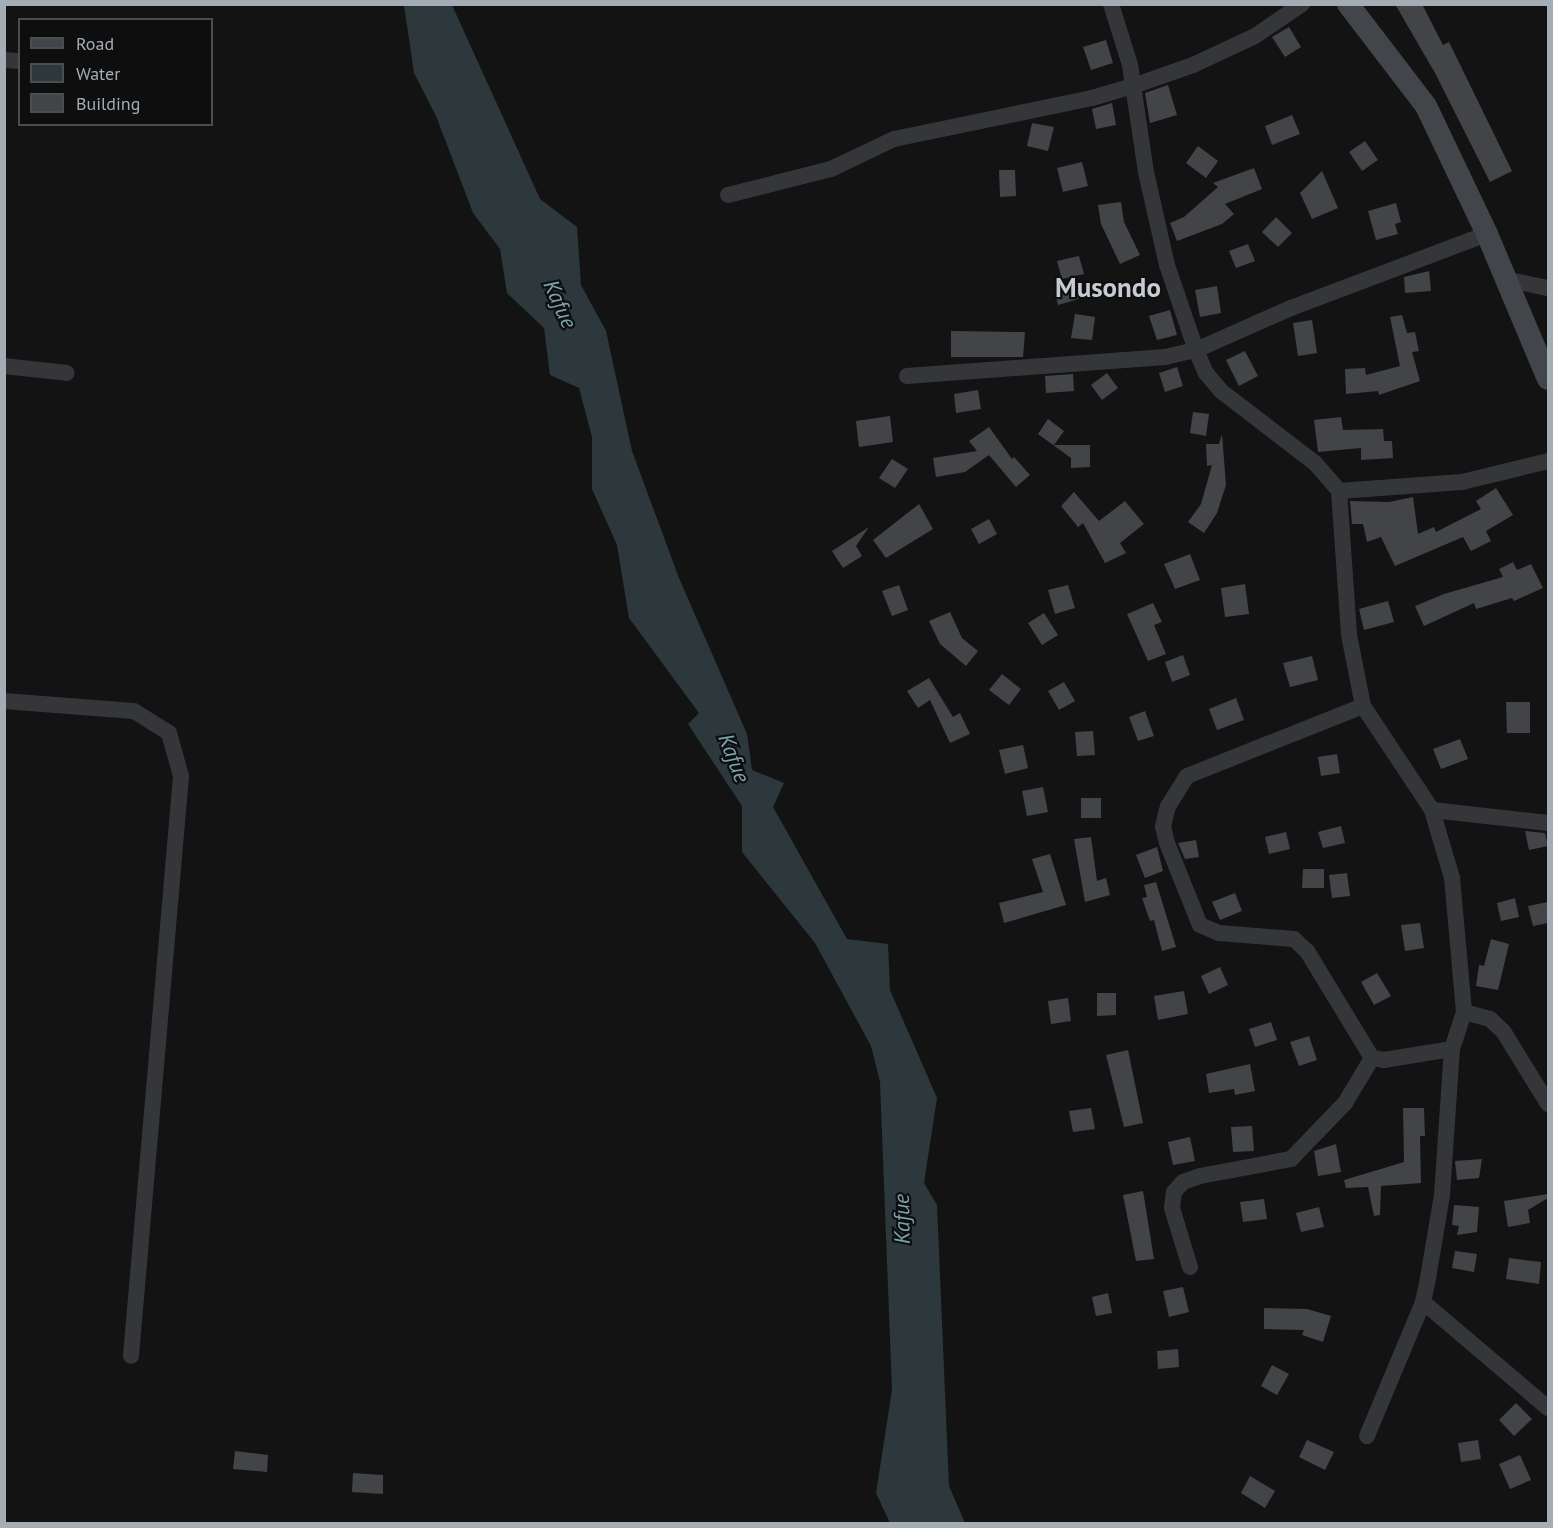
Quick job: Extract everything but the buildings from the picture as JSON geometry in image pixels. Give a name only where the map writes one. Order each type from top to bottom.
[{"type":"street","points":[[1111,4],[1133,86],[1146,172],[1167,265],[1196,350],[1206,373],[1221,391],[1315,463],[1339,491],[1349,635],[1363,706],[1432,810],[1452,878],[1464,1012],[1452,1049],[1442,1195],[1423,1302],[1367,1436]]},
{"type":"street","points":[[728,195],[831,169],[894,139],[1092,98],[1133,86],[1193,65],[1255,36],[1302,4]]},
{"type":"street","points":[[1348,4],[1426,106],[1487,234],[1548,379]]},
{"type":"street","points":[[907,376],[1165,357],[1196,350],[1291,308],[1487,234]]},
{"type":"street","points":[[1504,279],[1548,288]]},
{"type":"street","points":[[4,366],[67,373]]},
{"type":"street","points":[[1339,491],[1462,482],[1548,461]]},
{"type":"street","points":[[4,701],[134,711],[169,733],[182,776],[131,1356]]},
{"type":"street","points":[[1363,706],[1187,776],[1175,789],[1163,825],[1200,925],[1219,933],[1293,939],[1307,951],[1372,1058],[1384,1060],[1452,1049]]},
{"type":"street","points":[[1432,810],[1548,823]]},
{"type":"street","points":[[1464,1012],[1490,1019],[1503,1031],[1548,1104]]},
{"type":"street","points":[[1190,1267],[1172,1208],[1174,1192],[1183,1182],[1200,1176],[1291,1160],[1345,1102],[1372,1058]]},
{"type":"street","points":[[1423,1302],[1548,1408]]},
{"type":"water","name":"Kafue","points":[[404,5],[452,5],[540,199],[577,227],[581,285],[606,331],[632,451],[679,578],[747,734],[752,770],[784,783],[773,807],[847,939],[888,944],[890,990],[937,1098],[924,1183],[937,1205],[949,1486],[965,1523],[890,1523],[876,1493],[892,1390],[880,1082],[871,1046],[815,943],[742,852],[742,806],[688,724],[699,713],[629,618],[617,545],[592,489],[592,437],[579,388],[550,375],[544,328],[507,293],[500,249],[473,213],[436,116],[414,73]]},
{"type":"district","name":"Musondo","points":[[1108,288]]}]
